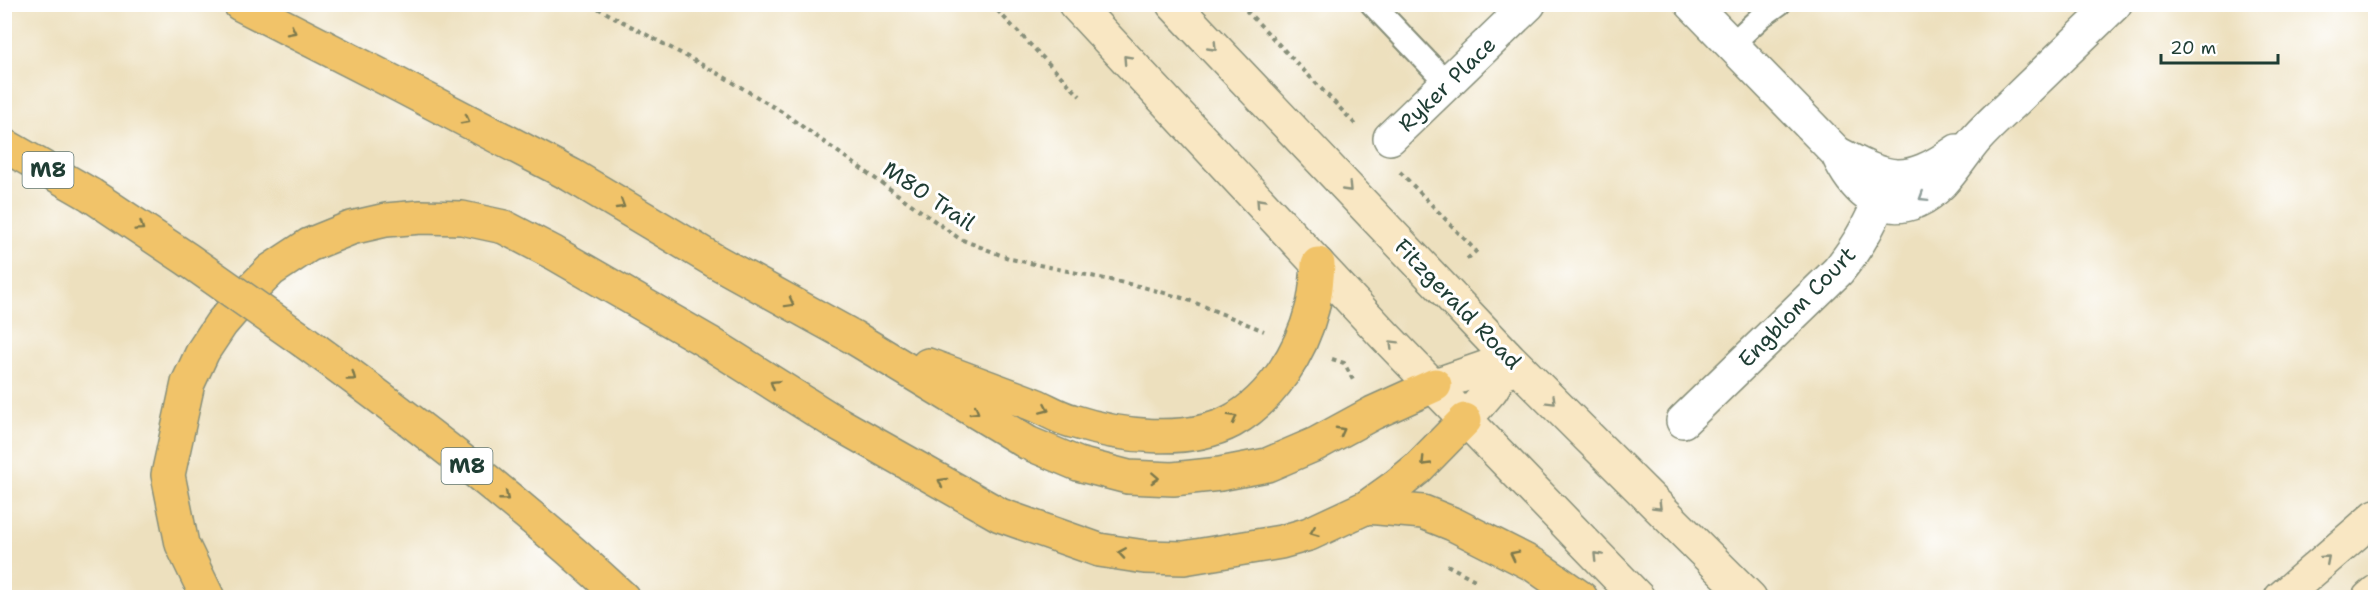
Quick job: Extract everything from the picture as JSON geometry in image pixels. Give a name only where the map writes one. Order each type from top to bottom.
[{"type":"highway","points":[[240,4],[571,176],[715,261],[853,337],[1028,444],[1078,464],[1128,477],[1173,479],[1220,474],[1267,465],[1316,444],[1373,413],[1435,385]]},
{"type":"highway","name":"M8","points":[[4,145],[91,195],[305,342],[417,424],[585,562],[623,597]]},
{"type":"highway","points":[[208,597],[182,544],[168,475],[188,383],[203,351],[221,324],[271,270],[309,245],[351,228],[386,220],[421,217],[462,218],[504,227],[554,252],[708,342],[830,419],[1000,515],[1099,550],[1145,557],[1185,558],[1225,553],[1309,534],[1367,507],[1417,470],[1465,420]]},
{"type":"highway","points":[[853,337],[1033,404],[1071,421],[1152,437],[1192,434],[1232,421],[1259,401],[1283,373],[1299,346],[1313,308],[1318,264]]},
{"type":"highway","points":[[1367,507],[1422,512],[1453,524],[1534,565],[1581,597]]},
{"type":"street","points":[[1075,4],[1318,264],[1435,385],[1465,420],[1638,597]]},
{"type":"street","name":"Fitzgerald Road","points":[[1173,4],[1510,359],[1750,597]]},
{"type":"street","name":"Ryker Place","points":[[1390,138],[1529,4]]},
{"type":"street","points":[[1692,4],[1837,153],[1867,169],[1883,190],[1926,169],[1976,138],[2115,4]]},
{"type":"street","name":"Engblom Court","points":[[1683,421],[1838,271],[1856,249],[1883,190]]},
{"type":"street","points":[[1435,385],[1510,359]]},
{"type":"street","points":[[1465,420],[1491,390],[1510,359]]},
{"type":"street","points":[[2282,597],[2376,516]]},
{"type":"street","points":[[2369,597],[2376,592]]},
{"type":"lane","points":[[1372,4],[1448,84]]},
{"type":"lane","points":[[1731,45],[1762,16],[1779,4]]},
{"type":"path","name":"M80 Trail","points":[[590,4],[719,74],[774,107],[960,239],[1011,259],[1143,287],[1186,299],[1273,334]]},
{"type":"path","points":[[991,4],[1080,96]]},
{"type":"path","points":[[1344,363],[1352,378]]}]
